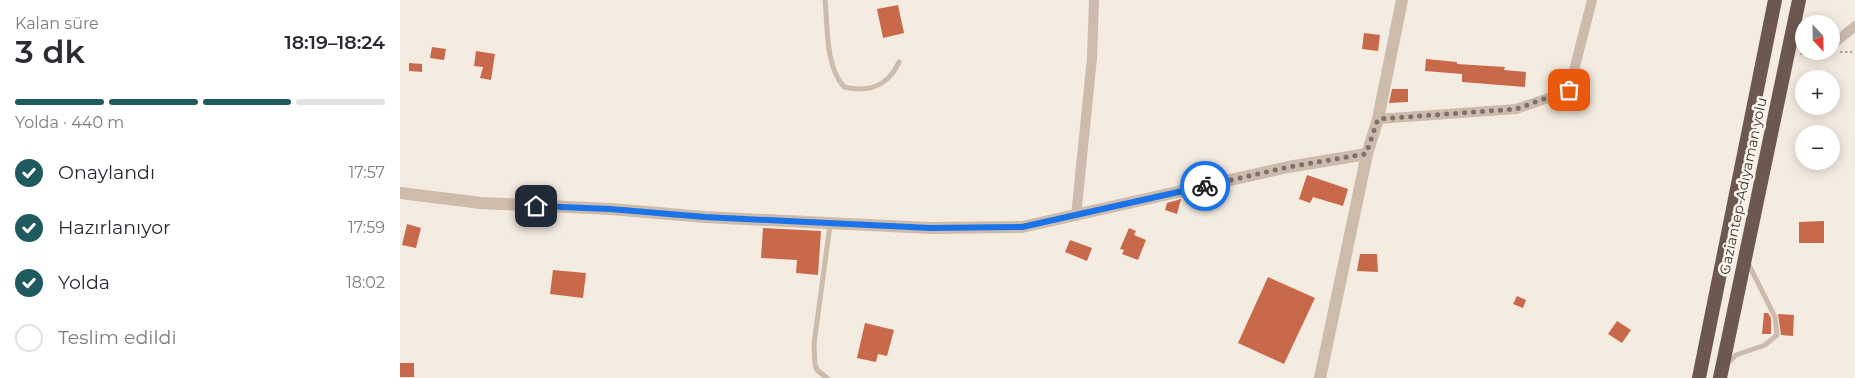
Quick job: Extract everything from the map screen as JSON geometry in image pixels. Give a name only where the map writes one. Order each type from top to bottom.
[{"type":"highway","name":"Gaziantep-Adıyaman yolu","points":[[1699,378],[1775,0]]},
{"type":"highway","name":"Gaziantep-Adıyaman yolu","points":[[1720,375],[1799,0]]},
{"type":"street","points":[[1076,216],[1092,58],[1094,0]]},
{"type":"street","points":[[1320,378],[1366,154],[1378,119],[1402,0]]},
{"type":"street","points":[[1378,119],[1516,109],[1566,92],[1569,90],[1592,0]]},
{"type":"street","points":[[1840,38],[1855,26]]},
{"type":"street","points":[[400,193],[481,203],[831,223],[930,228],[1022,227],[1288,167],[1366,154]]},
{"type":"lane","points":[[825,0],[831,61],[836,77],[844,87],[868,88],[883,84],[893,75],[899,62]]},
{"type":"lane","points":[[827,378],[815,365],[814,344],[831,223]]},
{"type":"lane","points":[[1720,375],[1736,355],[1765,346],[1777,335],[1775,317],[1745,257]]},
{"type":"building","points":[[898,5],[904,33],[883,38],[877,9]]},
{"type":"building","points":[[1364,33],[1380,35],[1378,51],[1362,49]]},
{"type":"building","points":[[432,47],[446,49],[444,60],[430,58]]},
{"type":"building","points":[[476,51],[495,54],[491,80],[480,78],[483,67],[474,66]]},
{"type":"building","points":[[1426,59],[1457,62],[1457,64],[1505,67],[1504,70],[1526,72],[1525,87],[1462,82],[1462,74],[1425,71]]},
{"type":"building","points":[[409,63],[422,64],[422,72],[409,71]]},
{"type":"building","points":[[1392,89],[1408,89],[1408,102],[1389,103]]},
{"type":"building","points":[[1307,175],[1348,189],[1343,206],[1313,197],[1310,203],[1299,199]]},
{"type":"building","points":[[1181,199],[1177,214],[1165,210],[1167,203]]},
{"type":"building","points":[[1824,221],[1824,243],[1799,243],[1799,222]]},
{"type":"building","points":[[407,224],[421,228],[416,248],[402,245]]},
{"type":"building","points":[[763,228],[821,231],[818,275],[796,273],[797,260],[761,258]]},
{"type":"building","points":[[1129,228],[1136,231],[1134,235],[1146,240],[1138,260],[1122,254],[1124,250],[1120,249]]},
{"type":"building","points":[[1070,240],[1092,248],[1087,261],[1065,252]]},
{"type":"building","points":[[1360,254],[1377,254],[1378,272],[1357,271]]},
{"type":"building","points":[[553,270],[586,273],[583,298],[550,294]]},
{"type":"building","points":[[1268,277],[1315,298],[1284,364],[1238,343]]},
{"type":"building","points":[[1517,296],[1526,300],[1523,308],[1513,304]]},
{"type":"building","points":[[1764,313],[1768,313],[1771,318],[1771,334],[1762,334]]},
{"type":"building","points":[[1778,314],[1794,315],[1793,336],[1781,335]]},
{"type":"building","points":[[1617,321],[1631,330],[1622,343],[1608,334]]},
{"type":"building","points":[[865,323],[894,330],[887,356],[878,354],[876,362],[857,358]]},
{"type":"building","points":[[400,363],[414,363],[414,377],[400,377]]},
{"type":"way so far","points":[[1205,186],[1288,167],[1366,154],[1378,119],[1516,109],[1569,90]]},
{"type":"route","points":[[536,206],[610,209],[705,217],[930,228],[1022,227],[1205,186]]}]
